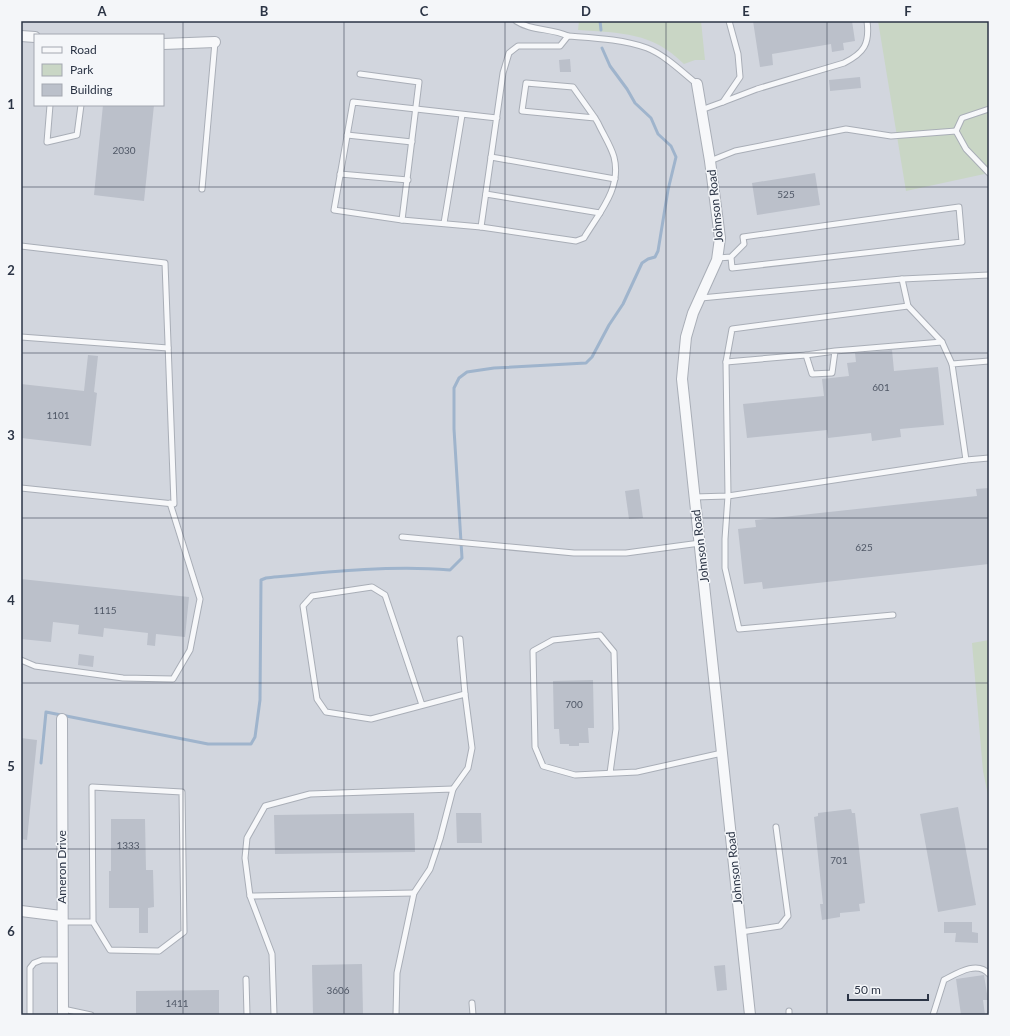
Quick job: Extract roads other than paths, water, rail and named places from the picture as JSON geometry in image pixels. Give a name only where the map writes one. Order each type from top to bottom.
[{"type":"street","points":[[21,36],[34,37]]},
{"type":"street","points":[[164,44],[215,42]]},
{"type":"street","name":"Johnson Road","points":[[697,84],[720,231],[718,258],[693,313],[686,337],[682,379],[750,1015]]},
{"type":"street","name":"Ameron Drive","points":[[62,719],[61,919],[63,1012]]},
{"type":"street","points":[[21,911],[61,919]]},
{"type":"lane","points":[[516,21],[523,26],[559,32],[568,36],[609,40],[647,48],[675,66],[697,84]]},
{"type":"lane","points":[[723,102],[740,77],[738,54],[729,21]]},
{"type":"lane","points":[[701,110],[757,89],[844,63],[857,57],[865,47],[869,33],[867,21]]},
{"type":"lane","points":[[481,227],[503,73],[509,53],[518,46],[560,46],[568,36]]},
{"type":"lane","points":[[202,189],[215,42]]},
{"type":"lane","points":[[360,74],[419,82],[402,220]]},
{"type":"lane","points":[[497,118],[353,102],[334,210],[402,220],[481,227],[576,241],[584,238],[614,190],[614,156],[595,118],[573,87],[526,83],[522,112],[595,118]]},
{"type":"lane","points":[[50,106],[47,142],[77,135],[81,106]]},
{"type":"lane","points":[[956,131],[962,118],[989,109]]},
{"type":"lane","points":[[444,223],[462,114]]},
{"type":"lane","points":[[710,161],[735,151],[846,129],[892,136],[956,131]]},
{"type":"lane","points":[[956,131],[966,149],[989,173]]},
{"type":"lane","points":[[347,135],[412,142]]},
{"type":"lane","points":[[491,157],[615,179]]},
{"type":"lane","points":[[340,174],[408,180]]},
{"type":"lane","points":[[486,194],[600,213]]},
{"type":"lane","points":[[718,258],[731,257],[744,244],[743,237],[959,207],[962,242],[732,268],[731,257]]},
{"type":"lane","points":[[21,246],[164,263],[174,504],[21,488]]},
{"type":"lane","points":[[701,298],[902,279],[989,275]]},
{"type":"lane","points":[[902,279],[908,306],[942,342],[952,364],[966,460]]},
{"type":"lane","points":[[893,615],[739,628],[725,568],[725,539],[728,496],[726,362],[732,329],[908,306]]},
{"type":"lane","points":[[21,337],[168,348]]},
{"type":"lane","points":[[726,362],[942,342]]},
{"type":"lane","points":[[806,355],[812,374],[832,373],[835,351]]},
{"type":"lane","points":[[952,364],[989,361]]},
{"type":"lane","points":[[694,497],[708,498],[728,496],[966,460],[989,458]]},
{"type":"lane","points":[[21,660],[35,666],[123,678],[173,679],[190,650],[200,599],[170,504]]},
{"type":"lane","points":[[402,537],[574,553],[626,552],[700,544]]},
{"type":"lane","points":[[422,705],[385,595],[372,587],[312,596],[303,606],[317,699],[326,712],[370,719],[465,694]]},
{"type":"lane","points":[[610,773],[616,729],[614,652],[600,635],[553,640],[533,651],[536,747],[543,766],[575,775],[637,772],[722,753]]},
{"type":"lane","points":[[396,1015],[397,973],[414,893],[430,869],[440,839],[453,789],[468,768],[472,748],[460,639]]},
{"type":"lane","points":[[92,787],[182,792],[184,932],[159,951],[110,950],[93,922],[92,787]]},
{"type":"lane","points":[[274,1015],[272,954],[250,896],[245,858],[247,838],[265,806],[310,794],[453,789]]},
{"type":"lane","points":[[741,932],[780,926],[788,916],[776,827]]},
{"type":"lane","points":[[250,896],[414,893]]},
{"type":"lane","points":[[61,919],[93,922]]},
{"type":"lane","points":[[30,1015],[30,968],[34,963],[42,960],[62,960]]},
{"type":"lane","points":[[933,1015],[944,980],[963,970],[977,968],[989,974]]},
{"type":"lane","points":[[246,979],[247,1015]]},
{"type":"lane","points":[[472,1003],[473,1015]]},
{"type":"lane","points":[[63,1012],[91,1015]]},
{"type":"waterway","points":[[600,21],[601,30]]},
{"type":"waterway","points":[[41,763],[46,712],[208,744],[251,744],[255,737],[260,700],[261,580],[266,578],[358,570],[405,568],[450,570],[462,558],[454,429],[454,388],[459,378],[467,372],[494,368],[586,363],[592,357],[609,325],[623,304],[642,263],[655,257],[658,251],[668,190],[676,157],[671,146],[658,134],[651,118],[635,103],[627,89],[610,66],[602,48]]}]
